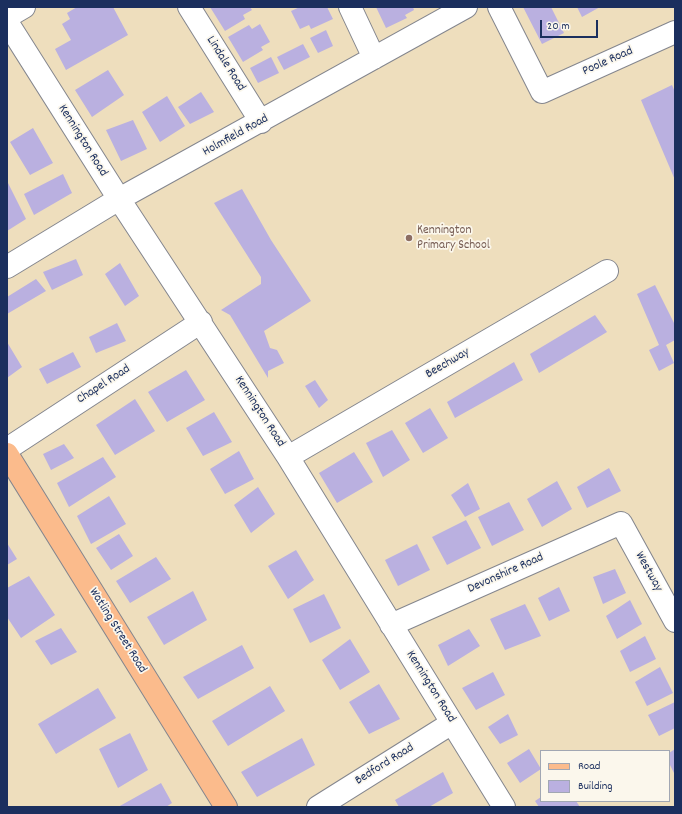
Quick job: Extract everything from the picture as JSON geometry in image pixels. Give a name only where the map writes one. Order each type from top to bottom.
[{"type":"main road","name":"Watling Street Road","points":[[7,454],[226,807]]},
{"type":"street","points":[[7,17],[24,7]]},
{"type":"street","name":"Lindale Road","points":[[189,7],[261,122]]},
{"type":"street","points":[[350,7],[374,58]]},
{"type":"street","name":"Holmfield Road","points":[[7,267],[119,199],[261,122],[466,7]]},
{"type":"street","name":"Poole Road","points":[[499,7],[542,92],[675,32]]},
{"type":"street","name":"Kennington Road","points":[[7,22],[119,199],[288,457],[504,807]]},
{"type":"street","name":"Beechway","points":[[288,457],[607,271]]},
{"type":"street","name":"Chapel Road","points":[[7,449],[201,322]]},
{"type":"street","name":"Devonshire Road","points":[[391,625],[621,523]]},
{"type":"street","name":"Westway","points":[[621,523],[675,621]]},
{"type":"street","name":"Bedford Road","points":[[318,807],[452,723]]},
{"type":"building","points":[[77,7],[113,7],[128,35],[66,70],[55,49],[71,40],[62,24],[70,19],[67,13]]},
{"type":"building","points":[[210,7],[250,7],[252,10],[243,15],[245,19],[225,31]]},
{"type":"building","points":[[300,7],[327,7],[333,19],[311,29],[309,25],[300,29],[291,11]]},
{"type":"building","points":[[376,7],[413,7],[414,10],[405,15],[407,18],[386,28]]},
{"type":"building","points":[[523,7],[551,7],[564,33],[542,44]]},
{"type":"building","points":[[577,7],[600,7],[582,17]]},
{"type":"building","points":[[260,24],[270,42],[261,47],[263,50],[243,62],[228,37],[249,25],[252,29]]},
{"type":"building","points":[[326,30],[333,46],[318,53],[310,38]]},
{"type":"building","points":[[303,44],[310,57],[284,70],[277,57]]},
{"type":"building","points":[[271,57],[279,73],[258,83],[250,68]]},
{"type":"building","points":[[108,70],[124,95],[92,117],[75,90]]},
{"type":"building","points":[[672,85],[675,92],[675,180],[641,100]]},
{"type":"building","points":[[201,92],[214,112],[190,124],[178,107]]},
{"type":"building","points":[[167,96],[185,126],[160,142],[142,112]]},
{"type":"building","points":[[133,120],[147,149],[121,161],[106,130]]},
{"type":"building","points":[[33,128],[53,163],[30,175],[10,142]]},
{"type":"building","points":[[63,174],[72,193],[34,215],[24,194]]},
{"type":"building","points":[[7,181],[26,219],[7,231]]},
{"type":"building","points":[[242,189],[271,240],[311,301],[264,331],[270,348],[277,350],[284,363],[268,371],[268,378],[230,315],[221,310],[261,284],[261,277],[214,203]]},
{"type":"building","points":[[76,259],[83,275],[52,290],[43,272]]},
{"type":"building","points":[[120,263],[139,296],[125,306],[105,274]]},
{"type":"building","points":[[36,279],[46,291],[7,314],[7,297]]},
{"type":"building","points":[[655,285],[675,325],[675,340],[666,345],[674,363],[659,371],[649,350],[659,345],[637,294]]},
{"type":"building","points":[[595,315],[607,332],[539,373],[530,354]]},
{"type":"building","points":[[117,323],[126,341],[96,353],[89,337]]},
{"type":"building","points":[[7,342],[22,367],[7,378]]},
{"type":"building","points":[[73,352],[81,367],[47,384],[39,369]]},
{"type":"building","points":[[514,362],[523,380],[455,418],[447,402]]},
{"type":"building","points":[[186,370],[205,400],[167,422],[148,392]]},
{"type":"building","points":[[315,380],[328,400],[319,408],[305,386]]},
{"type":"building","points":[[135,399],[155,431],[115,455],[96,425]]},
{"type":"building","points":[[430,408],[448,438],[423,453],[405,423]]},
{"type":"building","points":[[214,412],[232,442],[203,456],[186,428]]},
{"type":"building","points":[[392,430],[410,460],[383,477],[366,443]]},
{"type":"building","points":[[64,444],[74,458],[51,470],[43,454]]},
{"type":"building","points":[[239,451],[254,479],[225,494],[210,469]]},
{"type":"building","points":[[354,452],[373,482],[337,503],[319,473]]},
{"type":"building","points":[[103,457],[116,477],[69,507],[57,483]]},
{"type":"building","points":[[609,468],[621,491],[587,508],[577,487]]},
{"type":"building","points":[[557,481],[572,509],[542,527],[527,499]]},
{"type":"building","points":[[468,483],[480,509],[465,517],[451,495]]},
{"type":"building","points":[[258,487],[275,514],[251,533],[234,505]]},
{"type":"building","points":[[109,496],[126,524],[91,544],[77,516]]},
{"type":"building","points":[[509,502],[524,530],[492,546],[478,517]]},
{"type":"building","points":[[466,520],[481,548],[447,565],[432,537]]},
{"type":"building","points":[[119,534],[133,556],[111,570],[96,548]]},
{"type":"building","points":[[7,543],[17,559],[7,565]]},
{"type":"building","points":[[417,544],[430,570],[398,586],[385,560]]},
{"type":"building","points":[[296,550],[314,580],[288,599],[268,566]]},
{"type":"building","points":[[156,557],[171,579],[130,603],[116,581]]},
{"type":"building","points":[[615,569],[626,593],[603,604],[593,577]]},
{"type":"building","points":[[29,576],[55,615],[21,638],[7,617],[7,588]]},
{"type":"building","points":[[559,587],[570,611],[549,621],[538,598]]},
{"type":"building","points":[[193,591],[207,620],[164,645],[147,617]]},
{"type":"building","points":[[324,594],[341,628],[310,643],[293,609]]},
{"type":"building","points":[[630,600],[642,624],[617,639],[606,616]]},
{"type":"building","points":[[525,604],[541,636],[505,650],[490,619]]},
{"type":"building","points":[[61,628],[77,652],[51,665],[35,641]]},
{"type":"building","points":[[469,629],[480,646],[448,666],[438,645]]},
{"type":"building","points":[[645,636],[656,659],[630,672],[620,651]]},
{"type":"building","points":[[350,639],[370,672],[340,690],[322,660]]},
{"type":"building","points":[[242,645],[254,668],[198,699],[183,677]]},
{"type":"building","points":[[660,667],[673,693],[647,706],[635,682]]},
{"type":"building","points":[[493,672],[505,695],[476,710],[462,688]]},
{"type":"building","points":[[379,684],[400,719],[369,734],[349,702]]},
{"type":"building","points":[[270,686],[285,711],[228,746],[212,721]]},
{"type":"building","points":[[98,688],[116,718],[56,754],[38,724]]},
{"type":"building","points":[[675,702],[675,728],[659,736],[648,715]]},
{"type":"building","points":[[508,714],[518,735],[500,744],[488,727]]},
{"type":"building","points":[[130,733],[148,770],[118,788],[99,749]]},
{"type":"building","points":[[302,738],[315,765],[257,797],[241,772]]},
{"type":"building","points":[[529,749],[540,770],[520,783],[507,763]]},
{"type":"building","points":[[675,749],[675,775],[670,765],[670,752]]},
{"type":"building","points":[[443,772],[453,793],[429,807],[399,807],[395,800]]},
{"type":"building","points":[[161,783],[172,803],[166,807],[118,807]]},
{"type":"building","points":[[540,798],[540,802],[577,802],[580,807],[539,807],[535,801]]},
{"type":"place","name":"Kennington Primary School","points":[[409,238]]}]
